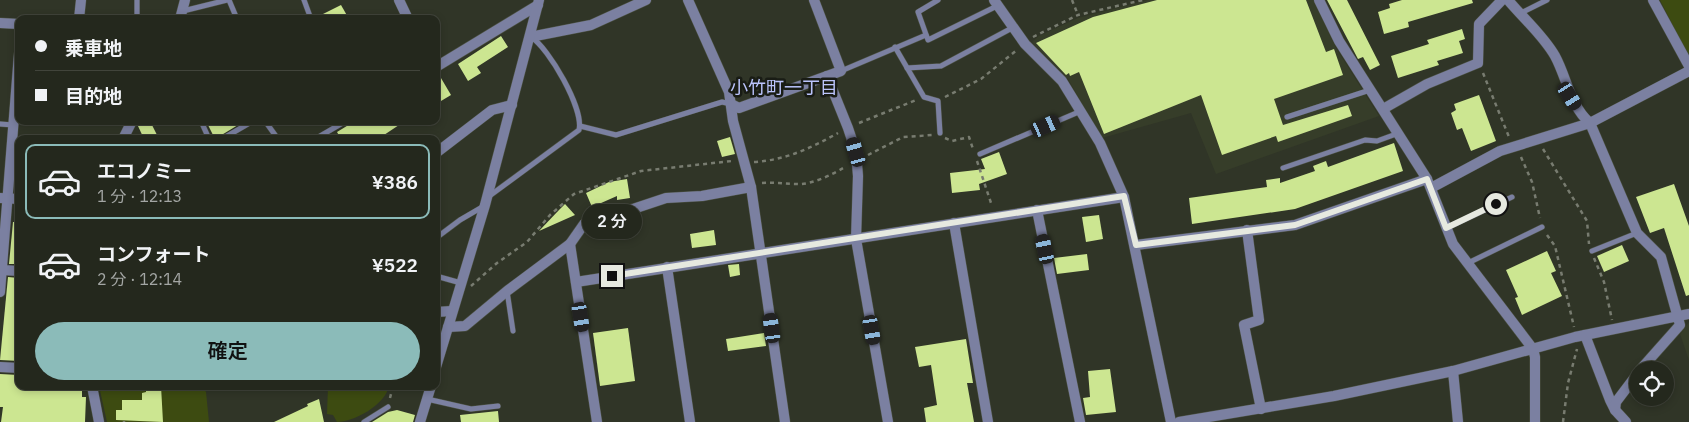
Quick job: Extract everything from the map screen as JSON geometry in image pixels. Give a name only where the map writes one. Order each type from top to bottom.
[{"type":"street","points":[[79,15],[81,0]]},
{"type":"street","points":[[181,15],[185,0]]},
{"type":"street","points":[[399,0],[406,15]]},
{"type":"street","points":[[530,37],[591,25],[646,0]]},
{"type":"street","points":[[688,0],[729,92],[746,162],[751,185],[785,422]]},
{"type":"street","points":[[731,104],[739,108],[841,71],[814,0]]},
{"type":"street","points":[[1320,0],[1340,41],[1429,183],[1452,244],[1533,349],[1536,357],[1535,422]]},
{"type":"street","points":[[1384,109],[1427,84],[1478,63],[1479,24],[1502,0]]},
{"type":"street","points":[[1508,0],[1521,13],[1553,54],[1564,75],[1570,96],[1583,117],[1590,123],[1637,233],[1661,257],[1684,315],[1680,325],[1648,361]]},
{"type":"street","points":[[1653,0],[1689,66]]},
{"type":"street","points":[[440,354],[486,201],[538,2]]},
{"type":"street","points":[[440,64],[538,2]]},
{"type":"street","points":[[996,3],[1024,44],[1062,80],[1100,143],[1124,196],[1136,245],[1171,422]]},
{"type":"street","points":[[0,23],[15,24]]},
{"type":"street","points":[[1136,245],[1295,225],[1429,183],[1500,151],[1590,123],[1689,71]]},
{"type":"street","points":[[827,76],[848,128],[857,161],[856,239],[888,422]]},
{"type":"street","points":[[0,292],[4,198],[15,101]]},
{"type":"street","points":[[440,150],[492,110],[512,105]]},
{"type":"street","points":[[448,327],[465,326],[507,290],[547,263],[570,244],[584,224],[596,216],[633,209],[666,198],[702,196],[751,185]]},
{"type":"street","points":[[576,282],[1124,196]]},
{"type":"street","points":[[1037,210],[1080,422]]},
{"type":"street","points":[[954,223],[988,422]]},
{"type":"street","points":[[1247,230],[1259,320],[1244,325],[1261,409]]},
{"type":"street","points":[[570,244],[597,422]]},
{"type":"street","points":[[667,267],[690,422]]},
{"type":"street","points":[[2,270],[15,271]]},
{"type":"street","points":[[440,312],[452,311]]},
{"type":"street","points":[[1179,422],[1228,418],[1261,409],[1452,371],[1580,336],[1684,315]]},
{"type":"street","points":[[1580,336],[1615,410],[1626,422]]},
{"type":"street","points":[[0,367],[15,368]]},
{"type":"street","points":[[1452,371],[1458,422]]},
{"type":"street","points":[[1615,410],[1616,402],[1629,385]]},
{"type":"street","points":[[93,390],[99,422]]},
{"type":"street","points":[[420,422],[429,390]]},
{"type":"lane","points":[[137,0],[137,15]]},
{"type":"lane","points":[[181,15],[228,0],[235,15]]},
{"type":"lane","points":[[304,0],[310,15]]},
{"type":"lane","points":[[938,0],[918,12],[928,40],[996,3]]},
{"type":"lane","points":[[1521,13],[1547,0]]},
{"type":"lane","points":[[907,68],[941,66],[1012,28]]},
{"type":"lane","points":[[841,71],[926,35]]},
{"type":"lane","points":[[440,235],[580,130],[581,121],[565,83],[540,43],[530,37]]},
{"type":"lane","points":[[895,47],[924,97],[938,101],[939,134]]},
{"type":"lane","points":[[1287,117],[1371,89]]},
{"type":"lane","points":[[580,126],[616,135],[722,102],[731,104]]},
{"type":"lane","points":[[980,154],[1081,110]]},
{"type":"lane","points":[[0,124],[13,125]]},
{"type":"lane","points":[[229,135],[246,125]]},
{"type":"lane","points":[[322,135],[339,125]]},
{"type":"lane","points":[[1283,168],[1365,140],[1377,141],[1399,133]]},
{"type":"lane","points":[[1446,228],[1512,197]]},
{"type":"lane","points":[[1468,264],[1542,227]]},
{"type":"lane","points":[[1592,251],[1637,233]]},
{"type":"lane","points":[[440,277],[461,283]]},
{"type":"lane","points":[[507,290],[513,332]]},
{"type":"lane","points":[[427,399],[471,409],[498,406]]},
{"type":"lane","points":[[364,422],[388,407]]},
{"type":"path","points":[[1072,0],[1078,15]]},
{"type":"path","points":[[938,101],[981,78],[1036,35],[1078,15],[1142,0]]},
{"type":"path","points":[[1478,63],[1509,138],[1515,146],[1532,182],[1542,227],[1555,246],[1580,336],[1568,383],[1563,422]]},
{"type":"path","points":[[746,162],[775,161],[808,149],[848,128],[924,97]]},
{"type":"path","points":[[751,185],[785,182],[799,184],[834,173],[903,137],[939,134],[952,141],[969,137],[996,217]]},
{"type":"path","points":[[1537,139],[1587,221],[1590,249],[1604,282],[1614,329]]},
{"type":"path","points":[[388,407],[392,390]]},
{"type":"shaded area","points":[[1148,0],[1313,0],[1336,48],[1379,116],[1216,174],[1191,113],[1102,138],[1068,79],[1032,42],[1039,36],[1078,18]]},
{"type":"shaded area","points":[[1689,322],[1689,360],[1680,334]]},
{"type":"green space","points":[[1660,0],[1689,0],[1689,57]]},
{"type":"green space","points":[[100,390],[204,390],[206,392],[209,422],[107,422]]},
{"type":"green space","points":[[328,390],[387,390],[382,400],[360,416],[337,422],[333,415],[327,414]]},
{"type":"building","points":[[1157,0],[1306,0],[1326,52],[1334,49],[1343,75],[1274,99],[1283,125],[1348,105],[1352,116],[1278,142],[1276,136],[1222,155],[1201,95],[1104,134],[1079,72],[1070,76],[1069,73],[1066,75],[1036,43],[1093,17]]},
{"type":"building","points":[[1327,0],[1347,0],[1380,65],[1370,70],[1363,57],[1358,59]]},
{"type":"building","points":[[1402,0],[1472,0],[1473,3],[1408,22],[1409,27],[1384,34],[1378,12],[1390,8],[1389,4]]},
{"type":"building","points":[[341,5],[347,15],[321,15]]},
{"type":"building","points":[[1462,29],[1465,39],[1459,41],[1463,53],[1437,61],[1439,65],[1398,78],[1391,56],[1429,44],[1427,40]]},
{"type":"building","points":[[501,36],[508,47],[477,67],[481,73],[468,81],[458,64]]},
{"type":"building","points":[[440,76],[451,95],[440,102]]},
{"type":"building","points":[[1479,95],[1496,141],[1471,151],[1462,128],[1457,130],[1451,113],[1456,110],[1454,104]]},
{"type":"building","points":[[152,125],[157,135],[142,135],[138,126]]},
{"type":"building","points":[[208,125],[238,125],[222,135],[213,135]]},
{"type":"building","points":[[348,125],[399,125],[384,135],[339,135],[337,132]]},
{"type":"building","points":[[730,137],[735,154],[722,157],[717,141]]},
{"type":"building","points":[[1394,143],[1403,171],[1295,209],[1192,224],[1189,198],[1267,187],[1266,180],[1280,178],[1280,183],[1315,171],[1313,166],[1326,161],[1328,167]]},
{"type":"building","points":[[999,152],[1007,174],[979,184],[980,190],[952,193],[950,173],[985,169],[981,159]]},
{"type":"building","points":[[627,179],[630,198],[617,200],[617,196],[592,207],[586,193],[609,182]]},
{"type":"building","points":[[1674,184],[1689,226],[1689,295],[1686,296],[1664,228],[1650,233],[1636,197]]},
{"type":"building","points":[[565,204],[575,215],[539,231],[559,210]]},
{"type":"building","points":[[1099,215],[1103,239],[1086,242],[1082,217]]},
{"type":"building","points":[[13,222],[15,222],[15,264],[9,264]]},
{"type":"building","points":[[714,230],[716,245],[692,248],[690,234]]},
{"type":"building","points":[[1622,245],[1629,261],[1604,272],[1597,256]]},
{"type":"building","points":[[1547,251],[1556,271],[1551,273],[1562,296],[1522,315],[1515,298],[1518,297],[1506,270]]},
{"type":"building","points":[[1087,254],[1089,270],[1057,274],[1054,258]]},
{"type":"building","points":[[739,264],[740,275],[730,277],[728,265]]},
{"type":"building","points":[[8,277],[15,278],[15,361],[0,360]]},
{"type":"building","points":[[628,328],[635,381],[600,386],[593,333]]},
{"type":"building","points":[[764,333],[766,346],[728,351],[726,339]]},
{"type":"building","points":[[966,339],[973,383],[967,383],[974,422],[926,422],[924,408],[937,405],[931,365],[919,367],[915,347]]},
{"type":"building","points":[[1110,369],[1116,412],[1086,415],[1083,398],[1090,397],[1088,371]]},
{"type":"building","points":[[0,374],[15,375],[15,390],[82,390],[82,397],[86,397],[85,422],[1,422],[3,407],[0,407]]},
{"type":"building","points":[[146,390],[161,390],[163,422],[116,420],[116,410],[122,410],[122,400],[142,400],[142,393],[146,392]]},
{"type":"building","points":[[319,399],[324,422],[274,422],[308,406],[307,404]]},
{"type":"building","points":[[397,410],[415,415],[413,422],[372,422],[388,412]]},
{"type":"building","points":[[498,411],[499,422],[461,422],[460,415]]},
{"type":"district","name":"小竹町一丁目","points":[[784,88]]},
{"type":"route","points":[[612,276],[1124,196],[1136,245],[1295,225],[1427,179],[1446,228],[1496,204]]}]
